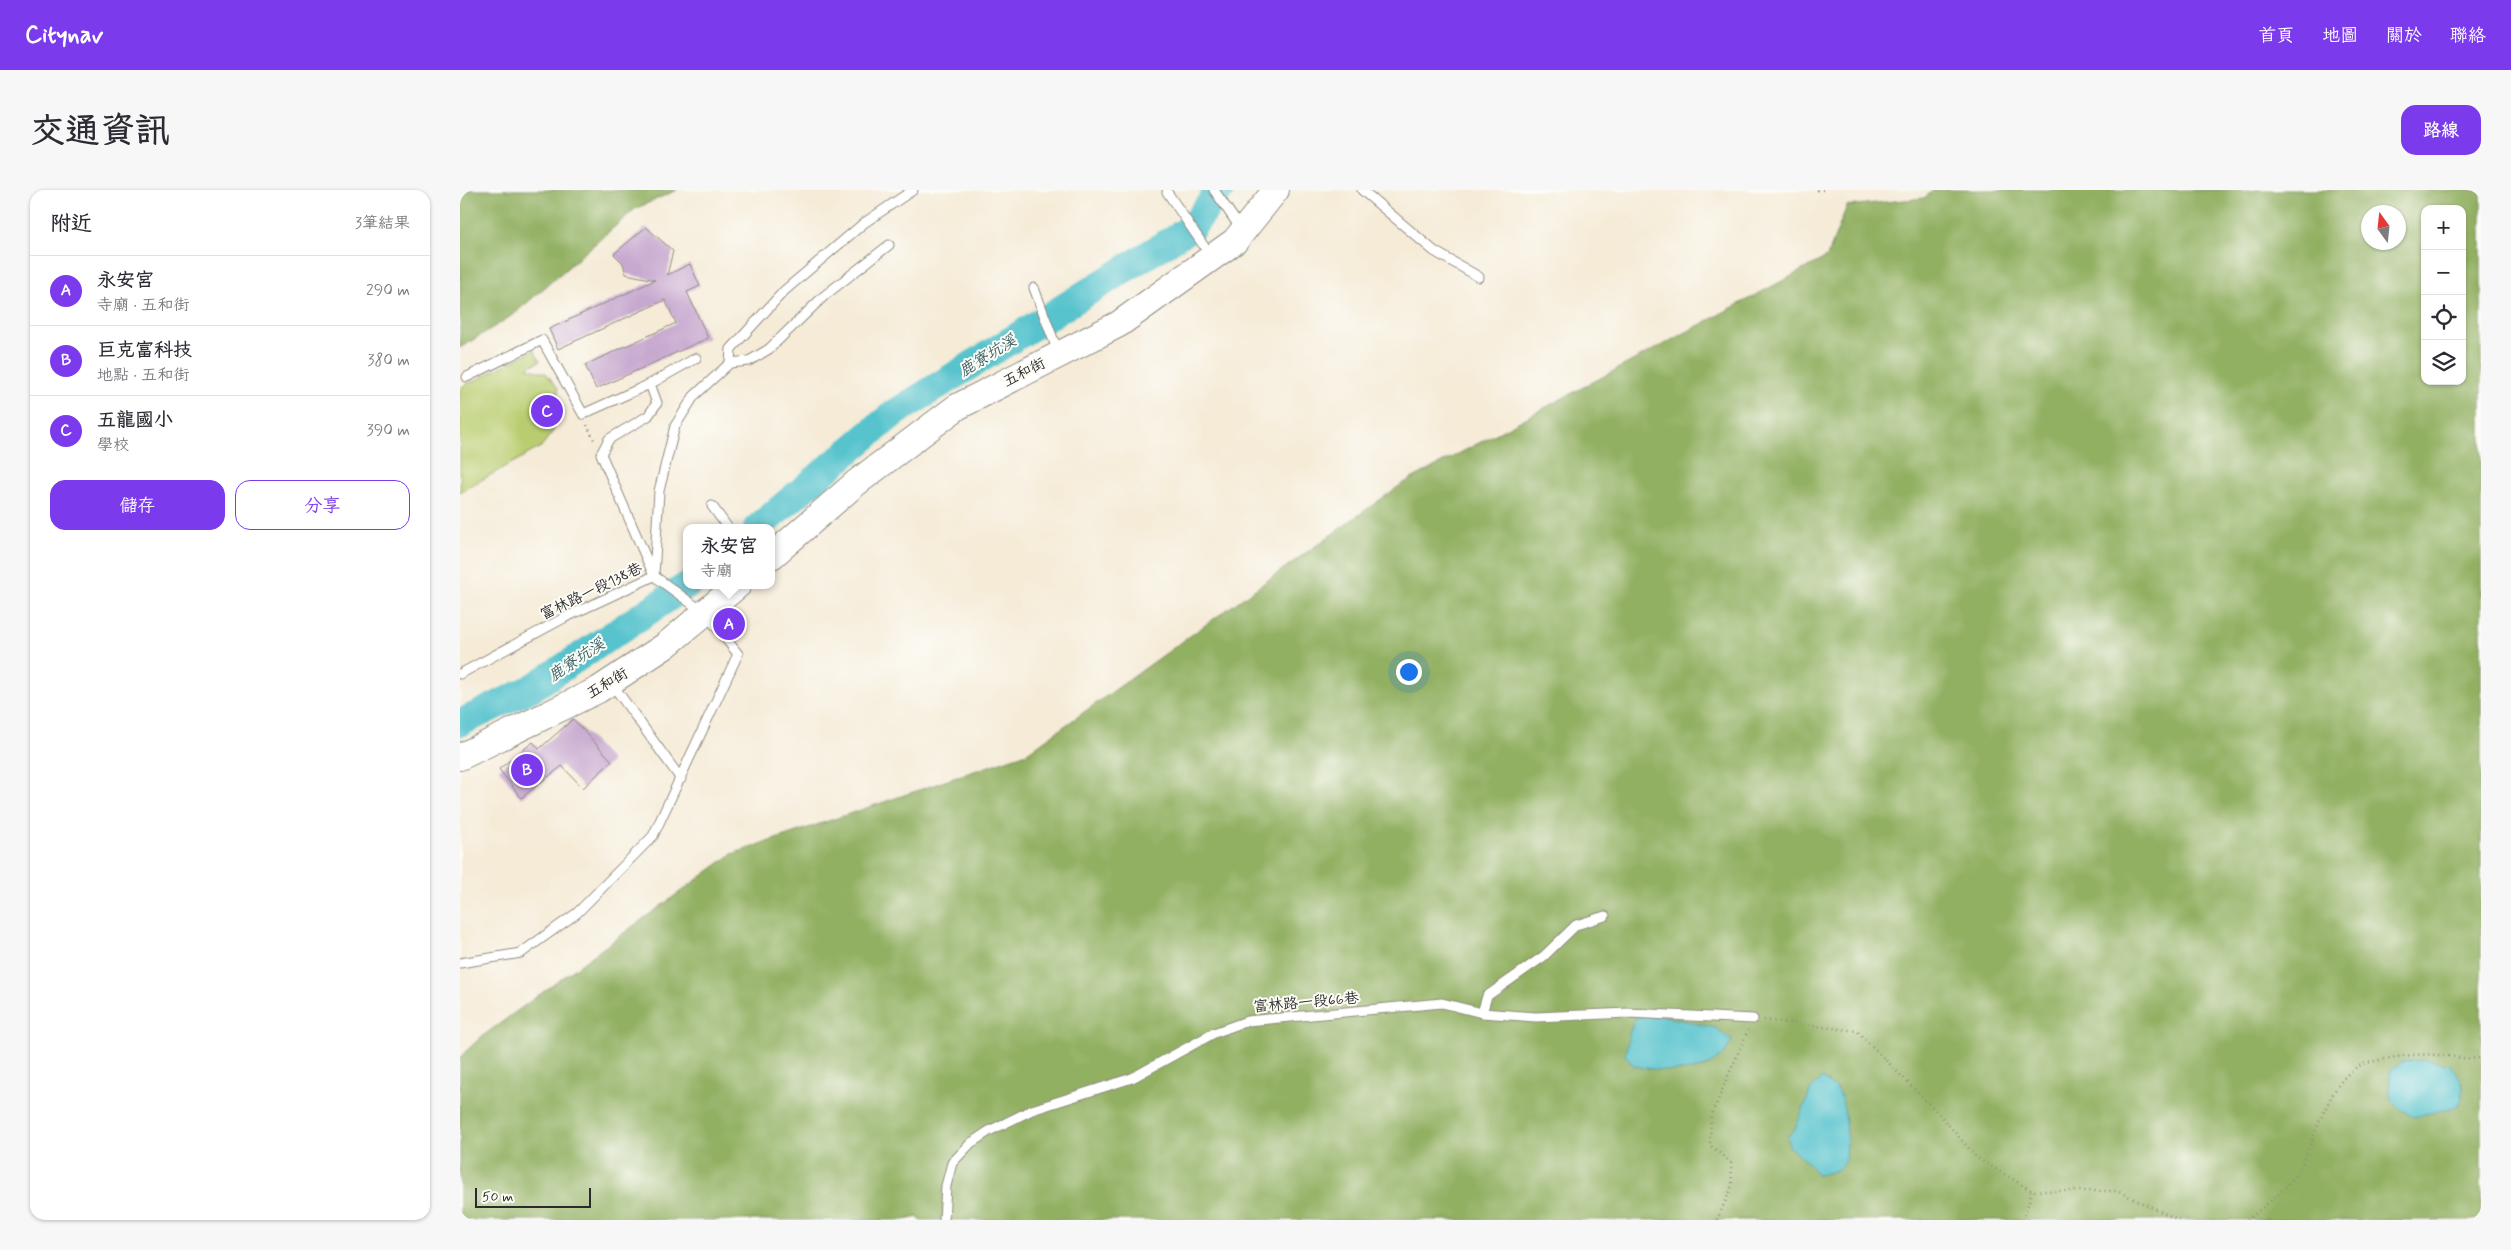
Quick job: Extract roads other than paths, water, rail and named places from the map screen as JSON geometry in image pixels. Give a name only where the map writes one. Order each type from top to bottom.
[{"type":"street","name":"五和街","points":[[775,553],[856,483],[957,407],[1119,324],[1212,257],[1234,241],[1276,190]]},
{"type":"street","name":"五和街","points":[[460,757],[611,681],[666,646],[734,589]]},
{"type":"lane","points":[[889,244],[824,296],[769,349],[749,361],[730,363],[731,349],[784,291],[864,223],[914,190]]},
{"type":"lane","points":[[1214,190],[1242,230]]},
{"type":"lane","points":[[1362,190],[1434,251],[1479,276]]},
{"type":"lane","points":[[1167,192],[1212,257]]},
{"type":"lane","points":[[1034,288],[1059,354]]},
{"type":"lane","points":[[467,377],[542,340],[583,414],[650,384],[696,358]]},
{"type":"lane","name":"富林路一段138巷","points":[[460,674],[564,618],[654,576],[659,491],[675,426],[694,396],[730,363]]},
{"type":"lane","points":[[460,963],[521,953],[576,913],[653,836],[738,654],[706,614],[654,576],[601,454],[609,439],[648,416],[657,403],[650,384]]},
{"type":"lane","points":[[712,506],[725,524]]},
{"type":"lane","points":[[611,681],[681,779]]},
{"type":"lane","points":[[1482,1013],[1487,996],[1544,956],[1576,925],[1605,916]]},
{"type":"lane","name":"富林路一段66巷","points":[[944,1220],[946,1186],[952,1163],[971,1143],[989,1131],[1032,1110],[1132,1078],[1214,1033],[1247,1021],[1442,1003],[1482,1013],[1536,1017],[1630,1013],[1753,1020]]},
{"type":"water","points":[[1651,1013],[1716,1028],[1732,1041],[1724,1053],[1714,1062],[1702,1067],[1675,1071],[1634,1066],[1625,1055],[1629,1034],[1635,1019]]},
{"type":"water","points":[[2425,1060],[2450,1065],[2461,1080],[2463,1093],[2459,1106],[2414,1117],[2399,1108],[2391,1099],[2389,1088],[2391,1070],[2404,1061]]},
{"type":"water","points":[[1822,1078],[1838,1090],[1841,1096],[1847,1149],[1841,1167],[1832,1172],[1818,1175],[1804,1159],[1789,1147],[1788,1135],[1794,1131],[1811,1089]]},
{"type":"waterway","name":"鹿寮坑溪","points":[[762,524],[893,414],[1192,227],[1220,190]]},
{"type":"waterway","name":"鹿寮坑溪","points":[[460,723],[532,688],[683,588]]},
{"type":"place","name":"五龍國小","points":[[547,411]]},
{"type":"place","name":"永安宮","points":[[729,624]]},
{"type":"place","name":"巨克富科技","points":[[527,770]]}]
